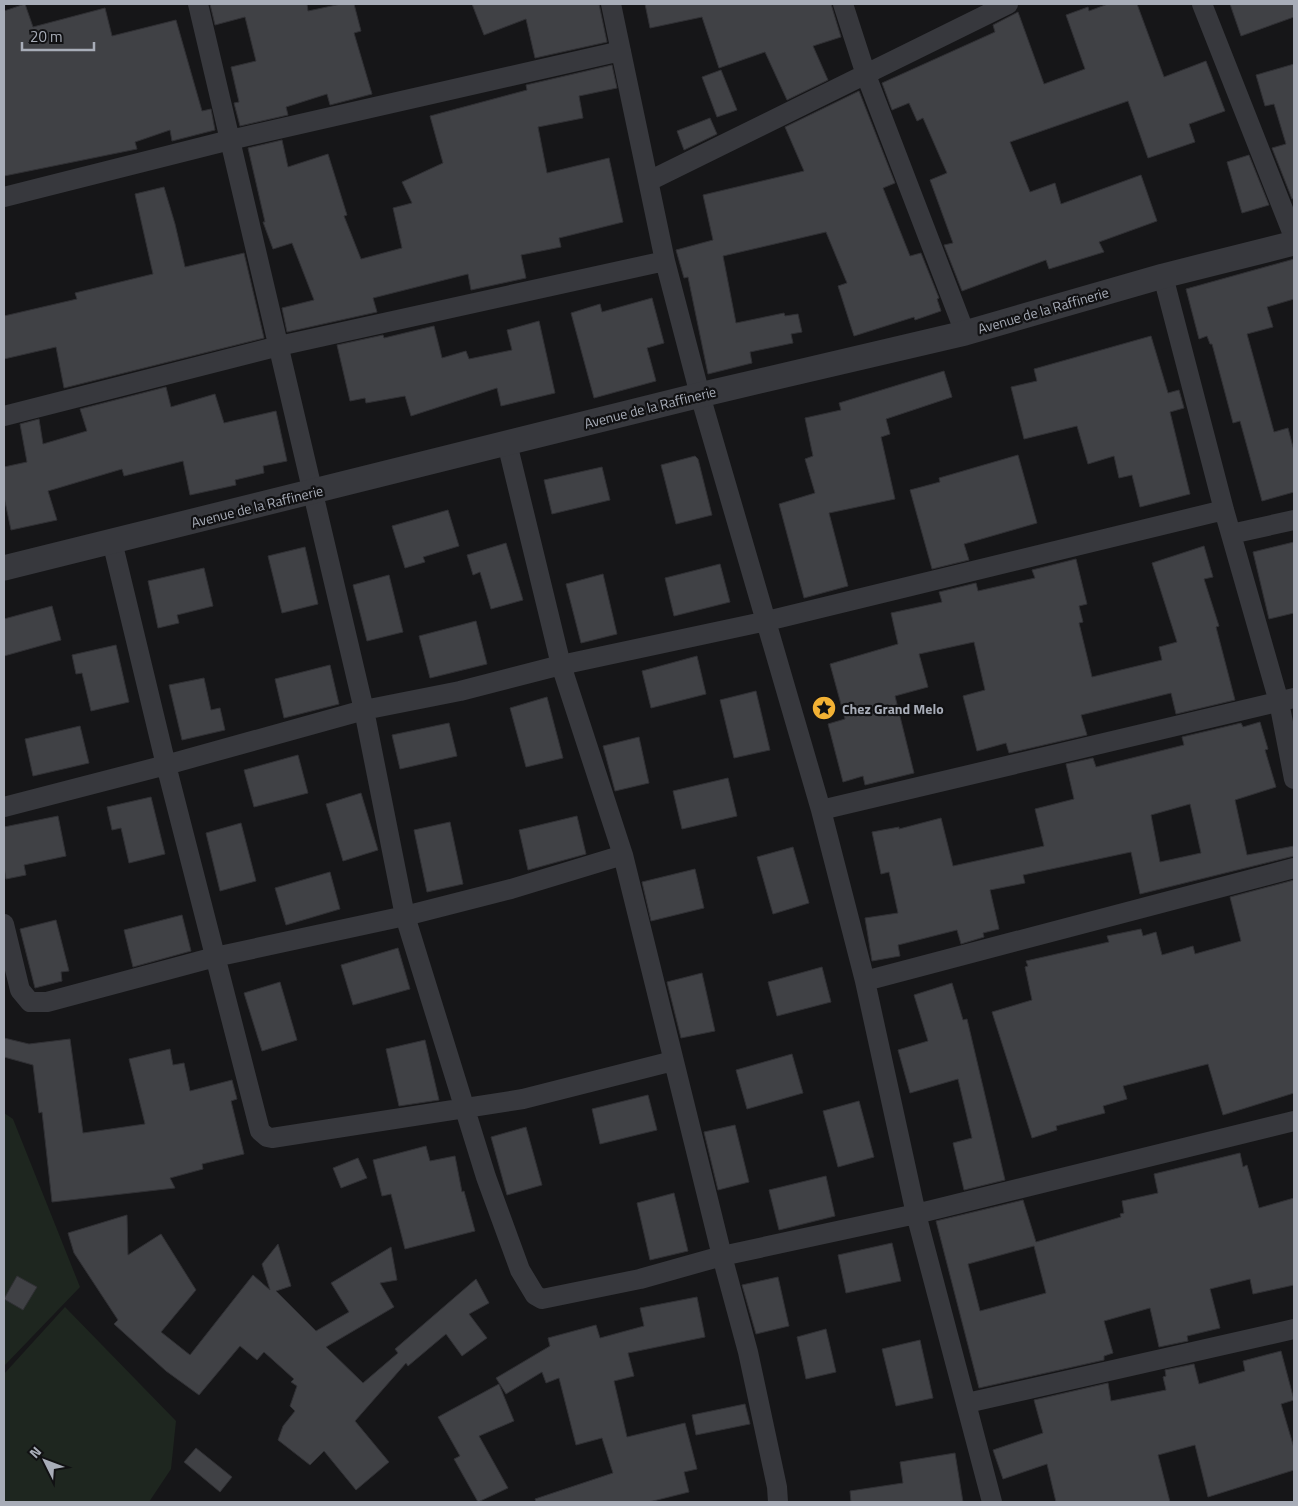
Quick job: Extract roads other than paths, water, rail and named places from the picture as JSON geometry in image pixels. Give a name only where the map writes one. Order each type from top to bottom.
[{"type":"street","points":[[198,4],[364,710],[405,916],[464,1109],[520,1270],[535,1295],[542,1300],[640,1279],[722,1256],[916,1214],[1294,1121]]},
{"type":"street","points":[[611,4],[665,261],[700,395],[821,810],[865,982],[916,1214],[992,1502]]},
{"type":"street","points":[[843,4],[866,75],[965,333]]},
{"type":"street","points":[[649,181],[1008,4]]},
{"type":"street","points":[[1202,4],[1294,238]]},
{"type":"street","points":[[4,197],[230,140],[621,51]]},
{"type":"street","name":"Avenue de la Raffinerie","points":[[4,568],[700,395],[965,333],[1163,276],[1294,242]]},
{"type":"street","points":[[4,416],[279,346],[665,261]]},
{"type":"street","points":[[1163,276],[1231,534],[1287,700],[1294,779]]},
{"type":"street","points":[[508,443],[561,665],[623,855],[722,1256],[748,1352],[777,1487],[778,1502]]},
{"type":"street","points":[[4,806],[166,765],[364,710],[460,691],[561,665],[767,621],[1224,510]]},
{"type":"street","points":[[1231,534],[1294,520]]},
{"type":"street","points":[[112,541],[215,957],[260,1131],[266,1137],[523,1099],[673,1061]]},
{"type":"street","points":[[821,810],[1287,700]]},
{"type":"street","points":[[4,924],[20,990],[30,1002],[47,1002],[215,957],[405,916],[512,889],[623,855]]},
{"type":"street","points":[[865,982],[1294,868]]},
{"type":"street","points":[[967,1403],[1294,1329]]},
{"type":"place","name":"Chez Grand Melo","points":[[824,708]]}]
